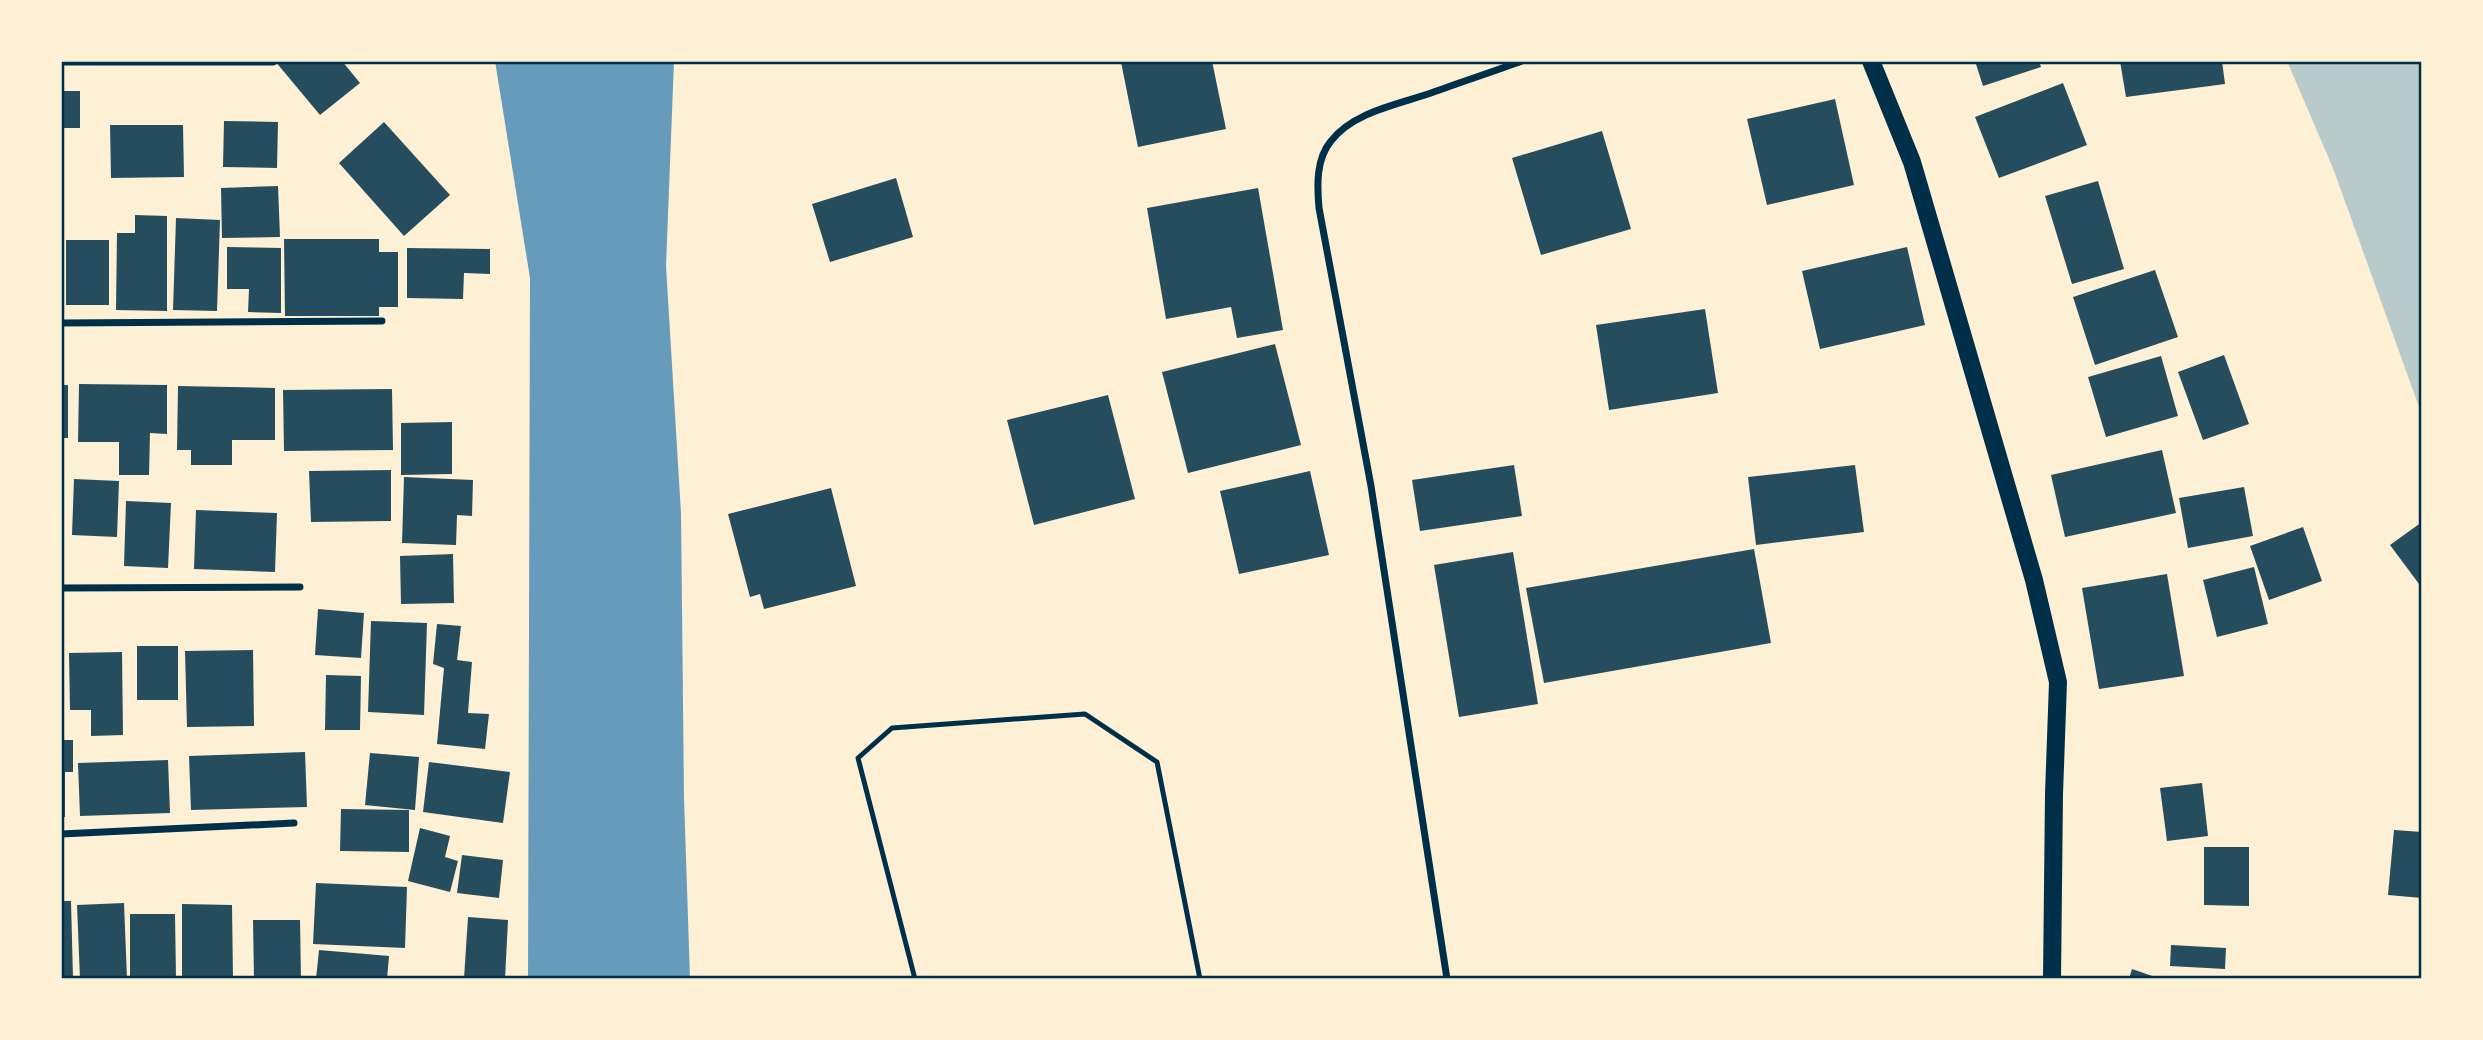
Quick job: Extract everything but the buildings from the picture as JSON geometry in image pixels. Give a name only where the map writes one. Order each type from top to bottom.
[{"type":"main road","points":[[1871,61],[1912,162],[2034,580],[2058,682],[2052,979]]},
{"type":"street","points":[[1447,979],[1371,486],[1319,208],[1317,181],[1321,160],[1330,141],[1346,127],[1370,114],[1522,61]]},
{"type":"street","points":[[61,62],[273,62]]},
{"type":"street","points":[[61,323],[382,321]]},
{"type":"street","points":[[61,588],[300,587]]},
{"type":"street","points":[[61,834],[293,823]]},
{"type":"lane","points":[[915,979],[858,758],[892,728],[1085,714],[1157,762],[1200,979]]},
{"type":"shaded area","points":[[2287,61],[2422,61],[2422,410],[2333,168]]},
{"type":"water","points":[[495,61],[674,61],[666,266],[681,513],[684,798],[690,979],[528,979],[530,278]]}]
